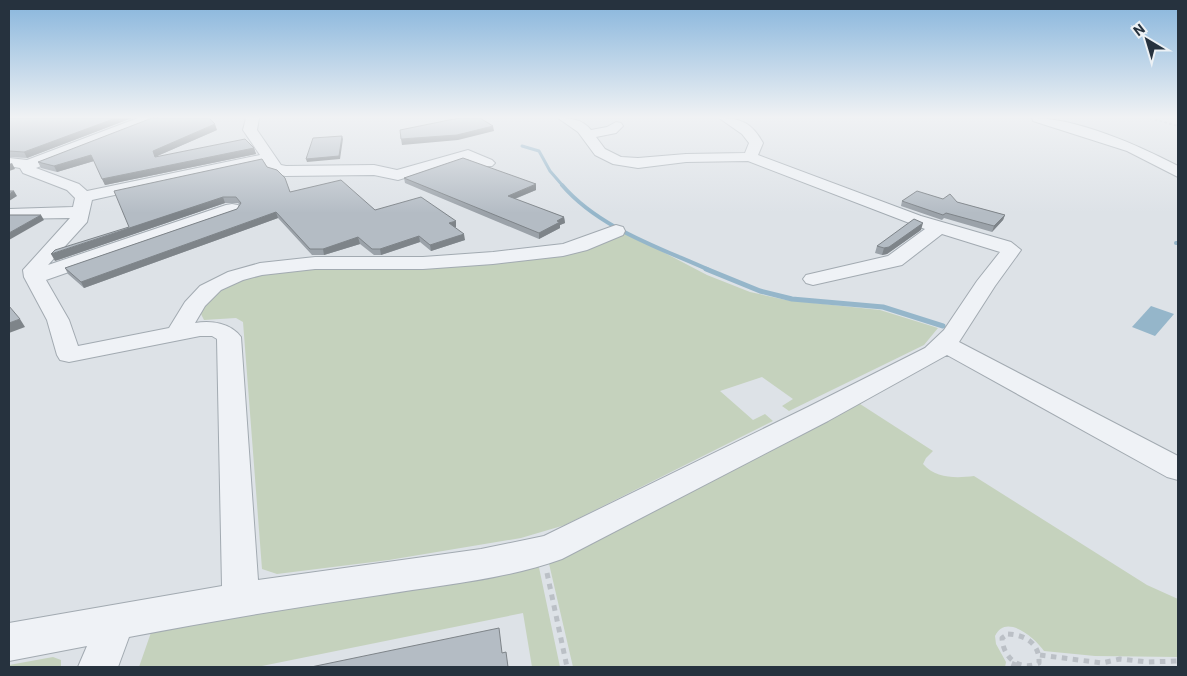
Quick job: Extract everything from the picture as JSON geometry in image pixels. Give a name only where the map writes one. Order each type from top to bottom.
[{"type":"street","points":[[19,163],[58,150]]},
{"type":"street","points":[[264,150],[275,168],[285,171],[374,170],[428,162],[459,150]]},
{"type":"street","points":[[598,150],[618,161],[638,163],[688,151]]},
{"type":"street","points":[[750,157],[753,150]]},
{"type":"street","points":[[1135,150],[1178,172]]},
{"type":"street","points":[[374,170],[398,175],[468,154],[487,163]]},
{"type":"street","points":[[9,214],[83,205],[269,157]]},
{"type":"street","points":[[9,642],[241,599],[481,564],[541,551],[576,537],[809,419],[946,345],[961,325],[976,298],[1011,250],[1004,246],[927,224],[750,157],[660,159]]},
{"type":"street","points":[[19,163],[28,170],[74,187],[83,205],[78,222],[72,230],[33,270],[34,277],[58,320],[69,355],[178,333],[214,329],[224,332],[229,337],[241,599]]},
{"type":"street","points":[[34,277],[232,209]]},
{"type":"street","points":[[812,279],[895,261],[927,224]]},
{"type":"street","points":[[178,333],[199,296],[227,279],[256,269],[277,266],[350,263],[423,263],[563,250],[580,246],[616,230]]},
{"type":"street","points":[[946,345],[1178,469]]},
{"type":"street","points":[[98,667],[116,622]]},
{"type":"path","points":[[541,551],[567,667]]},
{"type":"path","points":[[1008,634],[1017,634],[1028,638],[1036,646],[1040,655],[1040,663],[1034,667],[1014,665],[1001,645],[1002,638],[1008,634]]},
{"type":"path","points":[[1040,655],[1102,663],[1120,659],[1147,662],[1178,661]]},
{"type":"green space","points":[[623,231],[707,275],[750,292],[786,300],[880,310],[938,328],[924,345],[789,411],[782,406],[793,399],[762,377],[720,391],[753,420],[765,414],[773,421],[565,525],[521,538],[389,560],[277,574],[262,569],[243,322],[236,318],[204,320],[201,314],[209,296],[219,286],[263,271],[484,261]]},
{"type":"green space","points":[[857,402],[933,451],[923,464],[928,469],[940,475],[974,476],[1147,585],[1178,599],[1178,657],[1095,656],[1044,651],[1035,640],[1021,630],[1006,627],[1000,629],[995,636],[996,644],[1006,662],[1005,667],[573,667],[547,555]]},
{"type":"green space","points":[[537,558],[560,667],[532,667],[523,613],[257,667],[139,667],[155,621]]},
{"type":"green space","points":[[53,657],[61,660],[61,667],[9,667],[9,665]]},
{"type":"water","points":[[1151,306],[1174,314],[1155,336],[1132,327]]},
{"type":"building","points":[[9,150],[31,150],[24,152]]},
{"type":"building","points":[[70,150],[156,150],[153,151],[155,157],[192,150],[246,150],[102,179],[91,155],[54,166],[38,162]]},
{"type":"building","points":[[309,150],[340,150],[339,156],[306,159]]},
{"type":"building","points":[[463,158],[536,184],[508,196],[564,217],[557,221],[560,222],[539,233],[404,178]]},
{"type":"building","points":[[262,159],[267,167],[277,170],[285,178],[290,192],[341,180],[375,210],[421,197],[456,221],[449,223],[464,234],[430,245],[419,236],[380,249],[372,249],[358,237],[323,249],[310,249],[276,212],[81,282],[65,268],[237,209],[241,203],[236,197],[223,197],[51,254],[55,250],[129,227],[114,191]]},
{"type":"building","points":[[917,191],[943,199],[950,194],[957,202],[1005,215],[994,226],[946,213],[943,215],[902,201]]},
{"type":"building","points":[[9,215],[41,215],[9,233]]},
{"type":"building","points":[[914,219],[923,223],[889,247],[877,246]]},
{"type":"building","points":[[9,306],[20,319],[9,323]]},
{"type":"building","points":[[499,628],[502,653],[506,652],[508,667],[311,667]]},
{"type":"waterway","points":[[534,150],[539,151],[550,171],[563,186]]},
{"type":"waterway","points":[[563,186],[577,200],[611,225],[709,270]]},
{"type":"waterway","points":[[706,269],[760,291],[792,299],[883,307],[943,326]]}]
